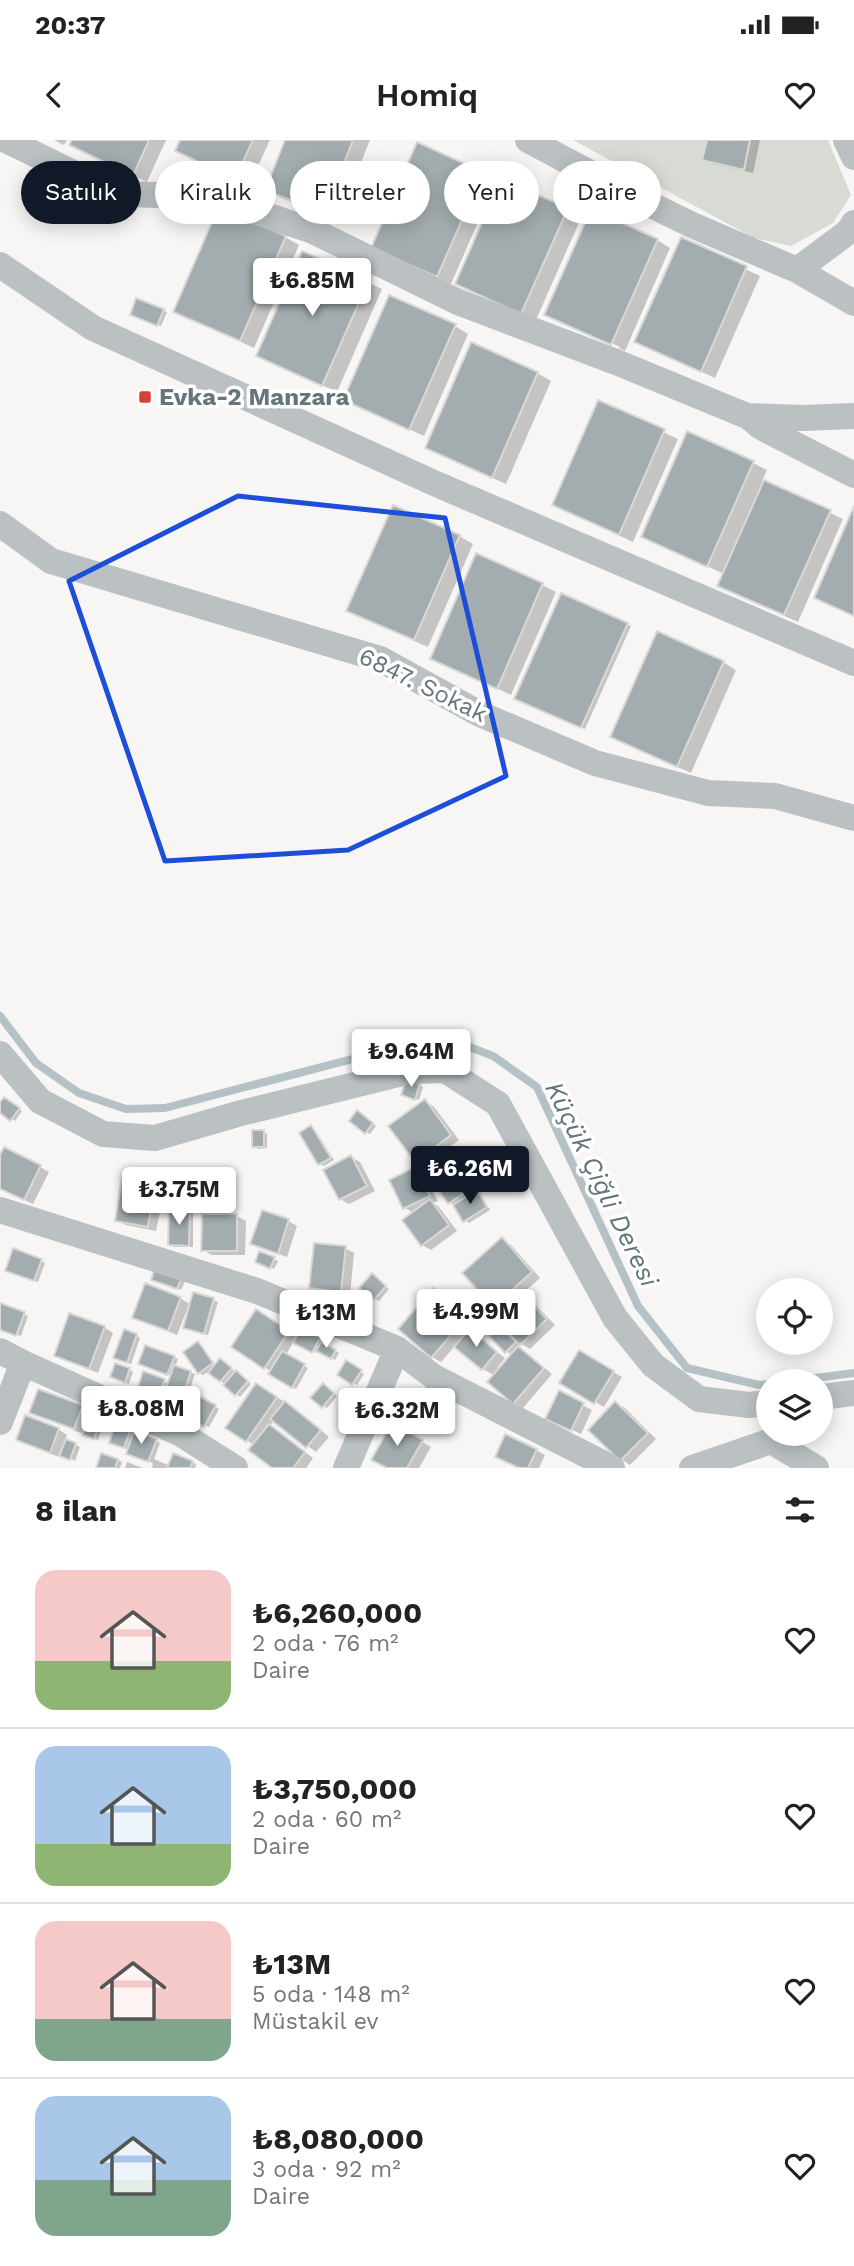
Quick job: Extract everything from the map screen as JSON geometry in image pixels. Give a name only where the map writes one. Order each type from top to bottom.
[{"type":"street","points":[[6,140],[102,187],[128,194],[198,192],[313,231],[458,302],[616,362],[747,416],[761,427],[854,475]]},
{"type":"street","points":[[528,140],[660,210],[797,270],[854,303]]},
{"type":"street","points":[[846,140],[854,157]]},
{"type":"street","points":[[797,270],[848,232],[854,223]]},
{"type":"street","points":[[0,265],[93,328],[434,483],[854,663]]},
{"type":"street","points":[[747,416],[854,416]]},
{"type":"street","name":"6847. Sokak","points":[[0,524],[51,561],[380,659],[480,714],[594,763],[708,793],[775,796],[854,818]]},
{"type":"street","points":[[0,1054],[40,1101],[103,1134],[155,1138],[241,1113],[411,1071],[444,1070],[498,1104],[615,1318],[653,1365],[699,1399],[756,1404]]},
{"type":"street","points":[[0,1210],[257,1291],[397,1349],[434,1377],[612,1468]]},
{"type":"street","points":[[346,1468],[397,1349]]},
{"type":"street","points":[[0,1422],[11,1357],[181,1434],[235,1468]]},
{"type":"street","points":[[833,1396],[854,1393]]},
{"type":"street","points":[[691,1468],[771,1441],[816,1468]]},
{"type":"highlighted area","points":[[238,496],[445,518],[506,776],[348,850],[165,861],[69,581]]},
{"type":"shaded area","points":[[573,140],[828,140],[851,195],[833,223],[791,246],[754,238],[661,188],[661,161],[612,161]]},
{"type":"building","points":[[72,140],[149,140],[140,161],[102,161],[69,145]]},
{"type":"building","points":[[180,140],[253,140],[243,161],[196,161],[175,151]]},
{"type":"building","points":[[285,140],[353,140],[345,161],[290,161],[290,200],[276,194],[276,162]]},
{"type":"building","points":[[707,140],[750,140],[744,170],[702,160]]},
{"type":"building","points":[[417,142],[459,161],[444,161],[444,224],[460,224],[437,277],[371,248],[381,224],[430,224],[430,161],[409,161]]},
{"type":"building","points":[[539,195],[553,202],[553,224],[561,224],[521,314],[455,284],[481,224],[539,224]]},
{"type":"building","points":[[211,224],[259,224],[286,236],[240,341],[173,312]]},
{"type":"building","points":[[584,224],[624,224],[658,239],[611,345],[544,315]]},
{"type":"building","points":[[681,237],[747,266],[701,372],[634,342]]},
{"type":"building","points":[[302,251],[369,280],[322,386],[256,356]]},
{"type":"building","points":[[389,295],[456,324],[409,430],[343,400]]},
{"type":"building","points":[[136,298],[164,309],[157,326],[130,315]]},
{"type":"building","points":[[471,342],[538,372],[492,478],[425,448]]},
{"type":"building","points":[[598,400],[665,429],[619,535],[552,505]]},
{"type":"building","points":[[687,431],[754,461],[707,567],[641,537]]},
{"type":"building","points":[[764,480],[831,510],[784,615],[717,586]]},
{"type":"building","points":[[393,505],[460,535],[414,640],[346,611]]},
{"type":"building","points":[[854,506],[854,616],[814,598]]},
{"type":"building","points":[[476,553],[543,583],[497,689],[430,659]]},
{"type":"building","points":[[561,593],[628,623],[581,728],[514,699]]},
{"type":"building","points":[[657,631],[724,661],[677,767],[610,737]]},
{"type":"building","points":[[406,1079],[420,1083],[415,1100],[401,1095]]},
{"type":"building","points":[[4,1097],[20,1108],[10,1121],[0,1113],[0,1102]]},
{"type":"building","points":[[425,1099],[451,1135],[415,1162],[388,1126]]},
{"type":"building","points":[[357,1110],[373,1123],[365,1134],[349,1121]]},
{"type":"building","points":[[311,1125],[331,1158],[318,1165],[299,1133]]},
{"type":"building","points":[[252,1130],[264,1130],[264,1147],[252,1147]]},
{"type":"building","points":[[4,1147],[41,1165],[24,1200],[0,1189],[0,1155]]},
{"type":"building","points":[[453,1150],[476,1185],[448,1204],[425,1169]]},
{"type":"building","points":[[351,1155],[367,1186],[339,1200],[323,1170]]},
{"type":"building","points":[[415,1167],[430,1196],[403,1209],[389,1180]]},
{"type":"building","points":[[122,1179],[168,1187],[163,1211],[151,1208],[148,1227],[115,1221]]},
{"type":"building","points":[[477,1190],[487,1207],[463,1222],[453,1205]]},
{"type":"building","points":[[430,1199],[449,1225],[421,1246],[402,1220]]},
{"type":"building","points":[[169,1208],[190,1208],[189,1246],[168,1245]]},
{"type":"building","points":[[262,1210],[289,1219],[278,1254],[250,1244]]},
{"type":"building","points":[[202,1214],[237,1214],[237,1251],[201,1251]]},
{"type":"building","points":[[502,1237],[532,1272],[493,1307],[462,1273]]},
{"type":"building","points":[[314,1243],[346,1246],[341,1292],[309,1288]]},
{"type":"building","points":[[13,1248],[42,1259],[34,1281],[5,1271]]},
{"type":"building","points":[[259,1251],[275,1257],[270,1269],[255,1262]]},
{"type":"building","points":[[156,1265],[183,1275],[177,1289],[151,1280]]},
{"type":"building","points":[[372,1273],[386,1286],[374,1300],[359,1288]]},
{"type":"building","points":[[145,1283],[181,1297],[168,1331],[132,1318]]},
{"type":"building","points":[[433,1288],[466,1318],[431,1358],[398,1329]]},
{"type":"building","points":[[193,1292],[214,1298],[204,1334],[183,1328]]},
{"type":"building","points":[[521,1292],[547,1319],[520,1345],[494,1318]]},
{"type":"building","points":[[0,1303],[25,1312],[16,1336],[0,1330]]},
{"type":"building","points":[[256,1309],[289,1331],[264,1369],[231,1347]]},
{"type":"building","points":[[69,1313],[105,1326],[89,1369],[54,1356]]},
{"type":"building","points":[[500,1326],[516,1342],[505,1353],[489,1336]]},
{"type":"building","points":[[301,1328],[320,1338],[312,1353],[293,1343]]},
{"type":"building","points":[[470,1328],[497,1352],[482,1370],[454,1347]]},
{"type":"building","points":[[124,1329],[137,1334],[127,1363],[113,1358]]},
{"type":"building","points":[[198,1341],[213,1363],[198,1374],[183,1352]]},
{"type":"building","points":[[321,1342],[336,1350],[331,1359],[316,1351]]},
{"type":"building","points":[[145,1345],[175,1356],[167,1375],[138,1364]]},
{"type":"building","points":[[518,1346],[544,1368],[513,1404],[487,1382]]},
{"type":"building","points":[[579,1350],[614,1371],[594,1404],[559,1383]]},
{"type":"building","points":[[282,1351],[305,1364],[292,1388],[268,1374]]},
{"type":"building","points":[[220,1358],[232,1368],[220,1382],[208,1373]]},
{"type":"building","points":[[346,1360],[362,1370],[352,1385],[337,1375]]},
{"type":"building","points":[[115,1363],[130,1368],[125,1383],[110,1377]]},
{"type":"building","points":[[174,1365],[191,1371],[180,1405],[162,1399]]},
{"type":"building","points":[[236,1370],[248,1381],[235,1396],[223,1385]]},
{"type":"building","points":[[143,1371],[165,1379],[159,1394],[138,1387]]},
{"type":"building","points":[[256,1383],[277,1397],[246,1442],[225,1428]]},
{"type":"building","points":[[323,1383],[334,1393],[322,1408],[310,1398]]},
{"type":"building","points":[[38,1389],[83,1405],[74,1429],[29,1413]]},
{"type":"building","points":[[559,1390],[584,1403],[571,1431],[545,1419]]},
{"type":"building","points":[[197,1395],[216,1405],[204,1427],[186,1417]]},
{"type":"building","points":[[285,1401],[321,1430],[306,1448],[270,1419]]},
{"type":"building","points":[[615,1401],[648,1433],[620,1461],[588,1430]]},
{"type":"building","points":[[90,1412],[102,1416],[94,1439],[82,1435]]},
{"type":"building","points":[[25,1415],[59,1428],[50,1453],[16,1440]]},
{"type":"building","points":[[116,1423],[131,1428],[124,1448],[109,1443]]},
{"type":"building","points":[[392,1423],[423,1440],[407,1468],[387,1468],[371,1460]]},
{"type":"building","points":[[269,1424],[305,1452],[293,1468],[272,1468],[248,1450]]},
{"type":"building","points":[[134,1431],[157,1439],[148,1462],[126,1454]]},
{"type":"building","points":[[505,1434],[537,1449],[528,1468],[519,1468],[495,1457]]},
{"type":"building","points":[[66,1439],[76,1443],[70,1460],[59,1456]]},
{"type":"building","points":[[101,1453],[118,1459],[115,1468],[96,1468]]},
{"type":"building","points":[[173,1453],[193,1461],[190,1468],[167,1468]]},
{"type":"waterway","name":"Küçük Çiğli Deresi","points":[[0,1016],[36,1063],[79,1093],[126,1109],[165,1108],[410,1044],[454,1041],[493,1056],[537,1087],[638,1306],[687,1368],[756,1384]]},
{"type":"waterway","name":"Küçük Çiğli Deresi","points":[[833,1376],[854,1373]]},
{"type":"place","name":"Evka-2 Manzara","points":[[145,397]]}]
